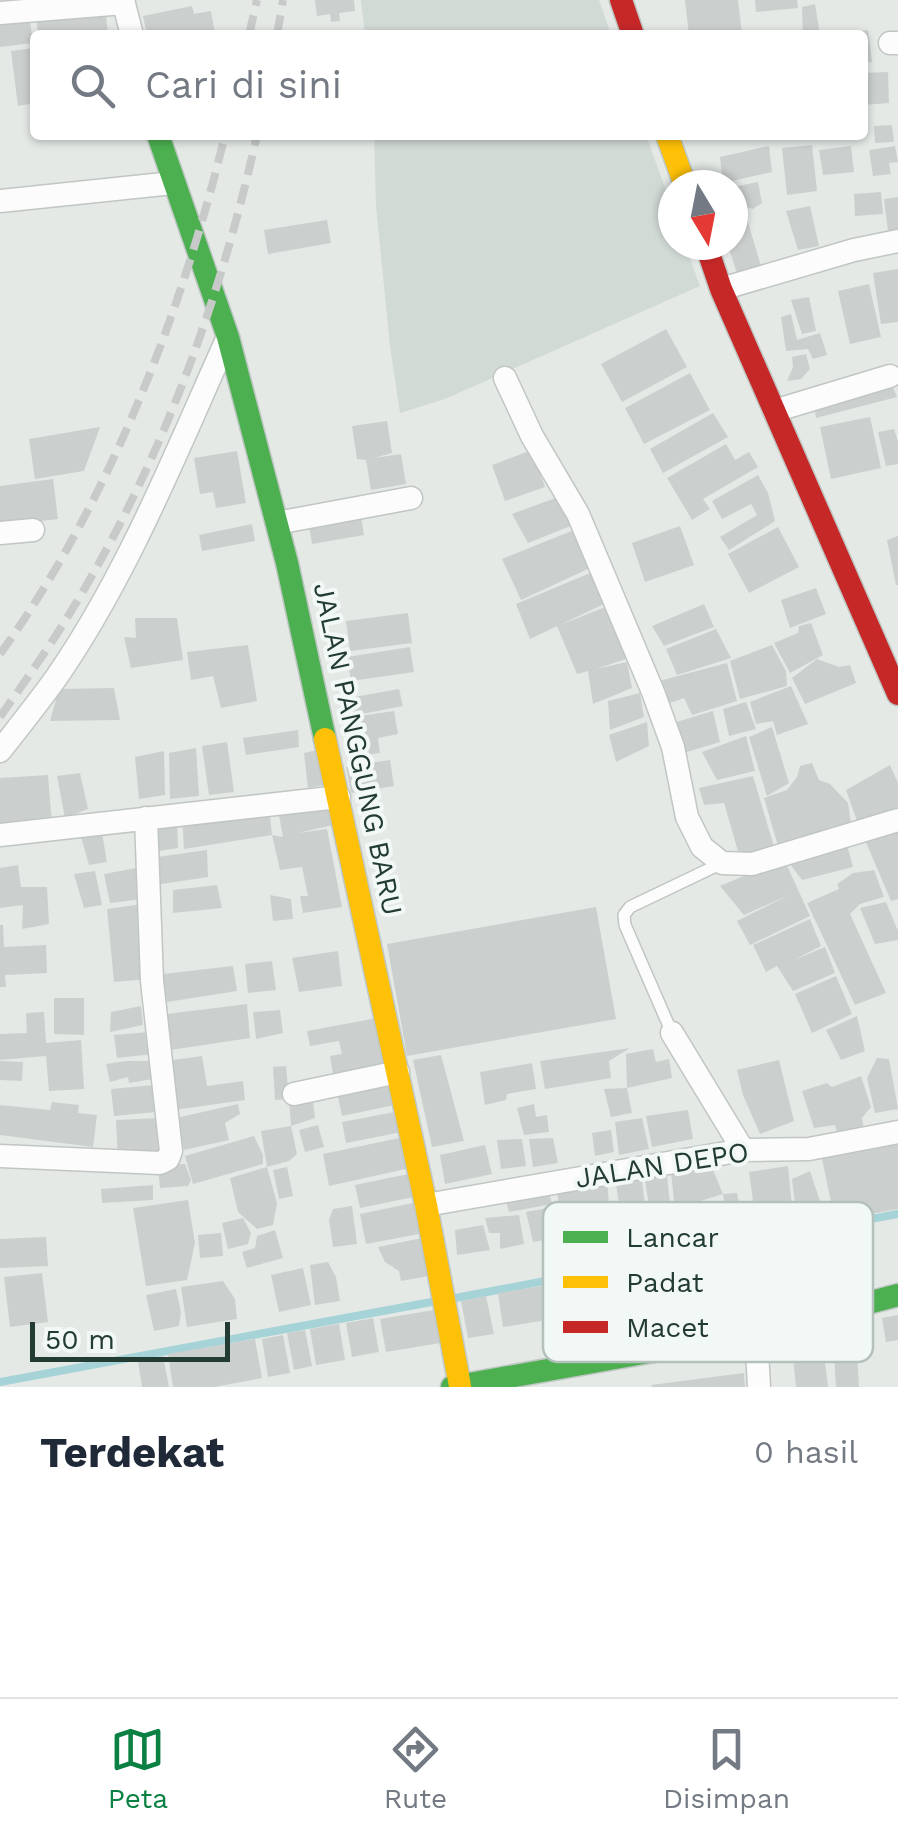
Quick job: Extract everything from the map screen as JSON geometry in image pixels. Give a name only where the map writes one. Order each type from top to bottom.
[{"type":"street","points":[[621,0],[631,30]]},
{"type":"street","points":[[0,12],[123,2],[131,30]]},
{"type":"street","name":"JALAN PANGGUNG BARU","points":[[160,140],[228,337],[276,523],[426,1204],[456,1386]]},
{"type":"street","points":[[676,140],[682,170]]},
{"type":"street","points":[[0,201],[173,183]]},
{"type":"street","points":[[721,289],[898,241]]},
{"type":"street","points":[[711,260],[774,411],[890,657],[898,694]]},
{"type":"street","points":[[0,751],[57,676],[114,579],[171,466],[228,337]]},
{"type":"street","points":[[774,411],[890,376]]},
{"type":"street","points":[[505,378],[532,436],[578,514],[653,692],[694,833],[702,847],[722,863],[752,864],[898,820]]},
{"type":"street","points":[[276,523],[410,498]]},
{"type":"street","points":[[0,533],[34,530]]},
{"type":"street","points":[[0,835],[339,796]]},
{"type":"street","points":[[0,1156],[160,1163],[168,1159],[171,1150],[152,981],[146,818]]},
{"type":"street","points":[[672,1032],[742,1150]]},
{"type":"street","points":[[294,1094],[398,1072]]},
{"type":"street","name":"JALAN DEPO","points":[[426,1204],[742,1150],[809,1149],[898,1132]]},
{"type":"street","points":[[873,1302],[898,1295]]},
{"type":"street","points":[[456,1386],[594,1362]]},
{"type":"street","points":[[758,1362],[759,1387]]},
{"type":"lane","points":[[672,1032],[624,915],[640,901],[722,863]]},
{"type":"shaded area","points":[[361,0],[599,0],[609,30],[364,30]]},
{"type":"shaded area","points":[[374,140],[648,140],[659,170],[658,260],[690,260],[700,286],[445,399],[400,413],[376,206]]},
{"type":"building","points":[[315,0],[354,0],[355,11],[339,13],[340,21],[331,22],[330,14],[317,16]]},
{"type":"building","points":[[685,0],[738,0],[742,30],[688,30]]},
{"type":"building","points":[[755,0],[797,0],[798,8],[756,12]]},
{"type":"building","points":[[815,4],[819,30],[803,30],[802,7]]},
{"type":"building","points":[[105,6],[107,30],[38,30],[36,13]]},
{"type":"building","points":[[192,6],[194,14],[211,11],[214,30],[146,30],[143,16]]},
{"type":"building","points":[[29,13],[30,43],[0,47],[0,16]]},
{"type":"building","points":[[868,30],[872,62],[868,62]]},
{"type":"building","points":[[30,49],[30,104],[18,106],[11,51]]},
{"type":"building","points":[[888,72],[889,103],[868,105],[868,73]]},
{"type":"building","points":[[892,125],[894,142],[875,143],[874,126]]},
{"type":"building","points":[[812,145],[817,191],[787,195],[782,148]]},
{"type":"building","points":[[769,146],[772,172],[748,177],[748,170],[722,170],[720,157]]},
{"type":"building","points":[[851,146],[854,172],[823,175],[819,150]]},
{"type":"building","points":[[895,146],[898,162],[889,163],[891,174],[873,176],[869,150]]},
{"type":"building","points":[[758,182],[762,203],[753,209],[748,208],[748,184]]},
{"type":"building","points":[[881,192],[883,214],[855,216],[854,194]]},
{"type":"building","points":[[898,197],[898,229],[888,231],[884,199]]},
{"type":"building","points":[[810,206],[819,246],[798,250],[786,211]]},
{"type":"building","points":[[327,220],[331,243],[268,254],[264,230]]},
{"type":"building","points":[[748,222],[762,270],[738,277],[733,260],[748,260]]},
{"type":"building","points":[[898,269],[898,322],[881,324],[873,273]]},
{"type":"building","points":[[869,284],[881,337],[850,344],[838,291]]},
{"type":"building","points":[[809,297],[816,331],[802,334],[791,300]]},
{"type":"building","points":[[791,314],[797,340],[820,333],[827,355],[813,359],[808,349],[786,351],[781,317]]},
{"type":"building","points":[[666,329],[687,367],[622,402],[601,364]]},
{"type":"building","points":[[806,354],[810,369],[801,379],[787,381],[793,367],[792,357]]},
{"type":"building","points":[[690,373],[710,410],[644,444],[625,408]]},
{"type":"building","points":[[891,383],[897,397],[816,418],[814,404]]},
{"type":"building","points":[[713,413],[728,437],[663,473],[650,449]]},
{"type":"building","points":[[870,417],[881,468],[831,479],[820,427]]},
{"type":"building","points":[[387,421],[392,453],[374,458],[401,454],[406,484],[371,490],[366,460],[357,459],[352,426]]},
{"type":"building","points":[[100,427],[84,471],[35,479],[29,439]]},
{"type":"building","points":[[894,429],[898,464],[886,466],[878,432]]},
{"type":"building","points":[[726,444],[735,460],[749,452],[758,467],[703,499],[710,509],[692,520],[667,478]]},
{"type":"building","points":[[532,450],[545,487],[505,501],[492,465]]},
{"type":"building","points":[[237,451],[246,503],[216,508],[213,492],[200,494],[194,458]]},
{"type":"building","points":[[758,475],[768,493],[775,521],[729,550],[720,537],[757,515],[751,504],[722,519],[712,501]]},
{"type":"building","points":[[53,479],[58,519],[0,526],[0,486]]},
{"type":"building","points":[[561,496],[573,525],[528,543],[512,514]]},
{"type":"building","points":[[360,510],[364,535],[312,544],[308,520]]},
{"type":"building","points":[[252,524],[255,541],[202,551],[199,535]]},
{"type":"building","points":[[680,526],[694,565],[645,582],[632,543]]},
{"type":"building","points":[[778,527],[799,567],[749,593],[728,554]]},
{"type":"building","points":[[574,530],[590,568],[521,600],[502,559]]},
{"type":"building","points":[[898,536],[898,585],[896,585],[887,540]]},
{"type":"building","points":[[595,571],[604,604],[530,639],[516,604]]},
{"type":"building","points":[[816,588],[826,614],[790,628],[781,600]]},
{"type":"building","points":[[704,604],[714,627],[664,646],[652,626]]},
{"type":"building","points":[[608,606],[626,659],[596,669],[627,662],[632,688],[593,704],[588,671],[577,674],[557,626]]},
{"type":"building","points":[[408,613],[412,643],[350,651],[346,621]]},
{"type":"building","points":[[135,618],[177,618],[183,660],[131,668],[124,637],[136,638]]},
{"type":"building","points":[[811,623],[823,655],[790,673],[774,643],[798,633],[799,626]]},
{"type":"building","points":[[716,629],[731,658],[677,675],[666,649]]},
{"type":"building","points":[[248,645],[257,701],[221,708],[213,676],[191,680],[187,652]]},
{"type":"building","points":[[772,645],[786,671],[787,686],[740,699],[730,661]]},
{"type":"building","points":[[410,647],[414,672],[351,681],[347,657]]},
{"type":"building","points":[[817,659],[839,667],[850,665],[856,683],[805,704],[792,678]]},
{"type":"building","points":[[727,663],[737,701],[692,715],[684,698],[670,703],[659,681]]},
{"type":"building","points":[[791,686],[808,724],[777,735],[773,721],[756,724],[750,702]]},
{"type":"building","points":[[114,688],[120,720],[50,721],[59,689]]},
{"type":"building","points":[[399,689],[403,706],[346,717],[343,699]]},
{"type":"building","points":[[640,693],[644,717],[610,730],[608,701]]},
{"type":"building","points":[[746,702],[756,729],[729,736],[723,709]]},
{"type":"building","points":[[394,711],[398,734],[378,738],[380,753],[352,757],[346,718]]},
{"type":"building","points":[[713,711],[720,742],[680,754],[673,723]]},
{"type":"building","points":[[647,722],[649,746],[616,762],[609,735]]},
{"type":"building","points":[[772,727],[789,783],[767,796],[749,737]]},
{"type":"building","points":[[298,730],[299,747],[246,755],[243,738]]},
{"type":"building","points":[[746,736],[755,771],[717,780],[702,752]]},
{"type":"building","points":[[227,742],[234,792],[209,795],[202,746]]},
{"type":"building","points":[[196,748],[199,796],[170,799],[169,753]]},
{"type":"building","points":[[318,750],[323,785],[308,788],[304,753]]},
{"type":"building","points":[[164,751],[165,795],[139,799],[135,757]]},
{"type":"building","points":[[390,760],[394,786],[351,793],[346,767]]},
{"type":"building","points":[[812,763],[819,780],[830,784],[848,803],[852,830],[780,853],[764,798],[787,790],[800,766]]},
{"type":"building","points":[[890,765],[898,783],[898,816],[860,829],[846,790]]},
{"type":"building","points":[[80,773],[88,809],[65,818],[57,776]]},
{"type":"building","points":[[48,775],[52,825],[0,828],[0,778]]},
{"type":"building","points":[[753,776],[775,850],[740,858],[724,803],[704,805],[699,788]]},
{"type":"building","points":[[335,804],[337,824],[298,833],[327,829],[342,907],[303,913],[300,896],[308,896],[302,867],[280,870],[272,835],[283,837],[278,810]]},
{"type":"building","points":[[269,808],[272,835],[184,849],[182,816]]},
{"type":"building","points":[[177,818],[178,848],[153,852],[151,827]]},
{"type":"building","points":[[898,823],[898,899],[891,901],[862,833]]},
{"type":"building","points":[[102,833],[107,862],[89,865],[81,837]]},
{"type":"building","points":[[846,841],[853,867],[802,880],[786,859]]},
{"type":"building","points":[[207,850],[208,877],[155,885],[150,858]]},
{"type":"building","points":[[784,859],[810,916],[750,945],[737,921],[789,895],[744,915],[720,886]]},
{"type":"building","points":[[18,865],[21,887],[47,887],[49,924],[22,929],[23,905],[0,908],[0,868]]},
{"type":"building","points":[[136,868],[143,899],[110,903],[104,874]]},
{"type":"building","points":[[874,870],[884,897],[860,904],[850,914],[886,993],[855,1005],[807,903],[839,889],[837,884],[853,873]]},
{"type":"building","points":[[95,871],[102,905],[84,908],[74,874]]},
{"type":"building","points":[[217,885],[222,908],[173,913],[173,890]]},
{"type":"building","points":[[270,895],[291,899],[293,919],[273,921]]},
{"type":"building","points":[[886,902],[898,940],[875,944],[860,908]]},
{"type":"building","points":[[142,904],[149,979],[114,982],[107,909]]},
{"type":"building","points":[[596,907],[616,1019],[407,1056],[387,944]]},
{"type":"building","points":[[810,919],[821,946],[794,960],[825,947],[835,973],[793,991],[777,966],[766,972],[753,945]]},
{"type":"building","points":[[0,925],[4,947],[46,945],[47,973],[5,975],[6,987],[0,987]]},
{"type":"building","points":[[338,951],[342,986],[299,992],[292,958]]},
{"type":"building","points":[[272,961],[276,990],[248,993],[245,964]]},
{"type":"building","points":[[233,966],[237,991],[167,1002],[163,974]]},
{"type":"building","points":[[836,976],[852,1014],[812,1033],[795,994]]},
{"type":"building","points":[[54,998],[84,998],[84,1035],[54,1034]]},
{"type":"building","points":[[247,1004],[250,1038],[164,1051],[159,1015]]},
{"type":"building","points":[[141,1006],[143,1025],[110,1032],[111,1012]]},
{"type":"building","points":[[280,1010],[283,1033],[256,1039],[253,1012]]},
{"type":"building","points":[[44,1012],[46,1043],[81,1040],[84,1089],[49,1091],[46,1056],[0,1060],[0,1034],[27,1033],[26,1013]]},
{"type":"building","points":[[857,1016],[865,1051],[841,1060],[826,1030]]},
{"type":"building","points":[[377,1018],[387,1071],[334,1081],[330,1056],[342,1054],[339,1041],[310,1046],[307,1031]]},
{"type":"building","points":[[149,1032],[153,1054],[117,1058],[114,1035]]},
{"type":"building","points":[[630,1048],[609,1061],[611,1078],[545,1089],[540,1061]]},
{"type":"building","points":[[653,1049],[656,1062],[669,1059],[672,1078],[627,1088],[626,1054]]},
{"type":"building","points":[[441,1055],[464,1141],[432,1147],[413,1060]]},
{"type":"building","points":[[202,1056],[207,1086],[243,1081],[245,1100],[174,1110],[166,1061]]},
{"type":"building","points":[[877,1058],[889,1059],[898,1109],[875,1113],[867,1078]]},
{"type":"building","points":[[779,1060],[794,1121],[760,1134],[737,1070]]},
{"type":"building","points":[[0,1061],[23,1062],[22,1081],[0,1080]]},
{"type":"building","points":[[150,1061],[153,1079],[129,1083],[128,1077],[110,1082],[106,1064]]},
{"type":"building","points":[[532,1063],[536,1089],[507,1094],[506,1100],[485,1105],[480,1072]]},
{"type":"building","points":[[286,1066],[289,1099],[275,1100],[273,1067]]},
{"type":"building","points":[[393,1075],[399,1104],[342,1116],[336,1087]]},
{"type":"building","points":[[861,1076],[871,1107],[862,1118],[864,1129],[837,1133],[835,1125],[814,1128],[802,1091],[827,1083],[832,1087]]},
{"type":"building","points":[[154,1085],[157,1112],[114,1116],[111,1089]]},
{"type":"building","points":[[627,1088],[632,1113],[611,1117],[604,1089]]},
{"type":"building","points":[[312,1093],[315,1118],[291,1126],[289,1099]]},
{"type":"building","points":[[52,1102],[79,1105],[78,1113],[97,1115],[93,1147],[0,1135],[0,1105],[50,1110]]},
{"type":"building","points":[[238,1104],[240,1114],[225,1123],[229,1140],[184,1150],[176,1118]]},
{"type":"building","points":[[534,1104],[536,1117],[547,1115],[549,1132],[524,1135],[517,1108]]},
{"type":"building","points":[[688,1110],[693,1139],[652,1147],[646,1116]]},
{"type":"building","points":[[400,1111],[402,1132],[346,1143],[342,1122]]},
{"type":"building","points":[[159,1118],[161,1156],[118,1158],[116,1120]]},
{"type":"building","points":[[642,1118],[649,1149],[619,1155],[615,1122]]},
{"type":"building","points":[[318,1125],[324,1147],[305,1152],[299,1130]]},
{"type":"building","points":[[291,1126],[297,1154],[289,1161],[267,1167],[261,1131]]},
{"type":"building","points":[[611,1130],[614,1152],[595,1156],[592,1133]]},
{"type":"building","points":[[254,1136],[263,1164],[193,1184],[185,1156]]},
{"type":"building","points":[[404,1137],[410,1168],[329,1186],[323,1154]]},
{"type":"building","points":[[553,1138],[558,1163],[533,1167],[529,1139]]},
{"type":"building","points":[[522,1139],[526,1166],[501,1169],[497,1140]]},
{"type":"building","points":[[898,1143],[898,1209],[873,1214],[873,1202],[831,1202],[822,1159]]},
{"type":"building","points":[[485,1145],[492,1174],[445,1184],[440,1155]]},
{"type":"building","points":[[185,1164],[191,1180],[188,1186],[160,1188],[158,1165]]},
{"type":"building","points":[[711,1165],[723,1194],[697,1202],[674,1202],[671,1173]]},
{"type":"building","points":[[788,1166],[791,1202],[753,1202],[749,1172]]},
{"type":"building","points":[[267,1167],[277,1203],[273,1225],[257,1229],[238,1212],[230,1178]]},
{"type":"building","points":[[287,1167],[293,1196],[279,1199],[273,1170]]},
{"type":"building","points":[[810,1171],[820,1202],[795,1202],[792,1179]]},
{"type":"building","points":[[641,1172],[645,1202],[619,1202],[615,1177]]},
{"type":"building","points":[[413,1173],[414,1197],[360,1208],[355,1185]]},
{"type":"building","points":[[667,1175],[670,1202],[648,1202],[645,1180]]},
{"type":"building","points":[[607,1178],[609,1202],[559,1202],[555,1185]]},
{"type":"building","points":[[153,1185],[153,1200],[102,1203],[101,1189]]},
{"type":"building","points":[[548,1188],[552,1202],[509,1212],[504,1195]]},
{"type":"building","points":[[737,1193],[739,1202],[724,1202],[723,1194]]},
{"type":"building","points":[[188,1200],[195,1243],[187,1280],[146,1286],[133,1208]]},
{"type":"building","points":[[413,1203],[419,1234],[366,1244],[360,1214]]},
{"type":"building","points":[[352,1206],[357,1244],[333,1247],[329,1220],[333,1209]]},
{"type":"building","points":[[543,1209],[543,1240],[533,1242],[526,1212]]},
{"type":"building","points":[[519,1215],[524,1244],[500,1249],[500,1233],[489,1233],[485,1218]]},
{"type":"building","points":[[243,1218],[251,1233],[248,1244],[228,1249],[222,1223]]},
{"type":"building","points":[[483,1225],[490,1250],[457,1255],[455,1230]]},
{"type":"building","points":[[275,1230],[283,1258],[247,1268],[242,1252],[255,1248],[257,1236]]},
{"type":"building","points":[[221,1233],[223,1256],[200,1258],[198,1235]]},
{"type":"building","points":[[46,1237],[48,1266],[0,1268],[0,1239]]},
{"type":"building","points":[[422,1238],[429,1276],[401,1281],[399,1271],[385,1262],[378,1247]]},
{"type":"building","points":[[328,1262],[336,1277],[340,1301],[315,1305],[310,1265]]},
{"type":"building","points":[[303,1268],[311,1305],[279,1312],[271,1275]]},
{"type":"building","points":[[42,1273],[48,1322],[10,1327],[4,1277]]},
{"type":"building","points":[[223,1281],[235,1299],[237,1319],[187,1327],[181,1287]]},
{"type":"building","points":[[543,1286],[543,1321],[503,1327],[498,1293]]},
{"type":"building","points":[[176,1289],[181,1312],[179,1326],[154,1331],[146,1295]]},
{"type":"building","points":[[486,1296],[494,1334],[468,1338],[461,1301]]},
{"type":"building","points":[[434,1310],[440,1343],[386,1352],[380,1319]]},
{"type":"building","points":[[898,1315],[898,1340],[886,1342],[882,1318]]},
{"type":"building","points":[[373,1318],[379,1352],[352,1357],[346,1323]]},
{"type":"building","points":[[339,1324],[345,1360],[316,1365],[310,1329]]},
{"type":"building","points":[[305,1330],[312,1366],[294,1370],[287,1333]]},
{"type":"building","points":[[283,1335],[290,1373],[268,1377],[262,1339]]},
{"type":"building","points":[[255,1339],[262,1378],[214,1387],[173,1387],[168,1354]]},
{"type":"building","points":[[163,1356],[169,1387],[142,1387],[138,1361]]},
{"type":"building","points":[[794,1362],[825,1362],[828,1387],[796,1387]]},
{"type":"building","points":[[835,1362],[858,1362],[859,1387],[836,1387]]},
{"type":"building","points":[[744,1373],[745,1387],[651,1385]]},
{"type":"waterway","points":[[873,1219],[898,1214]]},
{"type":"waterway","points":[[450,1299],[543,1281]]},
{"type":"waterway","points":[[0,1382],[437,1301]]},
{"type":"railway","points":[[250,30],[257,0]]},
{"type":"railway","points":[[278,30],[283,0]]},
{"type":"railway","points":[[0,654],[75,535],[137,405],[187,270],[224,140]]},
{"type":"railway","points":[[0,717],[94,572],[154,452],[180,391],[224,264],[256,140]]},
{"type":"traffic: fast","points":[[160,140],[228,337],[287,563],[325,739]]},
{"type":"traffic: fast","points":[[873,1302],[898,1295]]},
{"type":"traffic: fast","points":[[452,1387],[593,1362]]},
{"type":"traffic: slow","points":[[669,140],[680,170]]},
{"type":"traffic: slow","points":[[325,739],[426,1205],[460,1386]]},
{"type":"traffic: jam","points":[[621,0],[631,30]]},
{"type":"traffic: jam","points":[[711,260],[898,694]]}]
